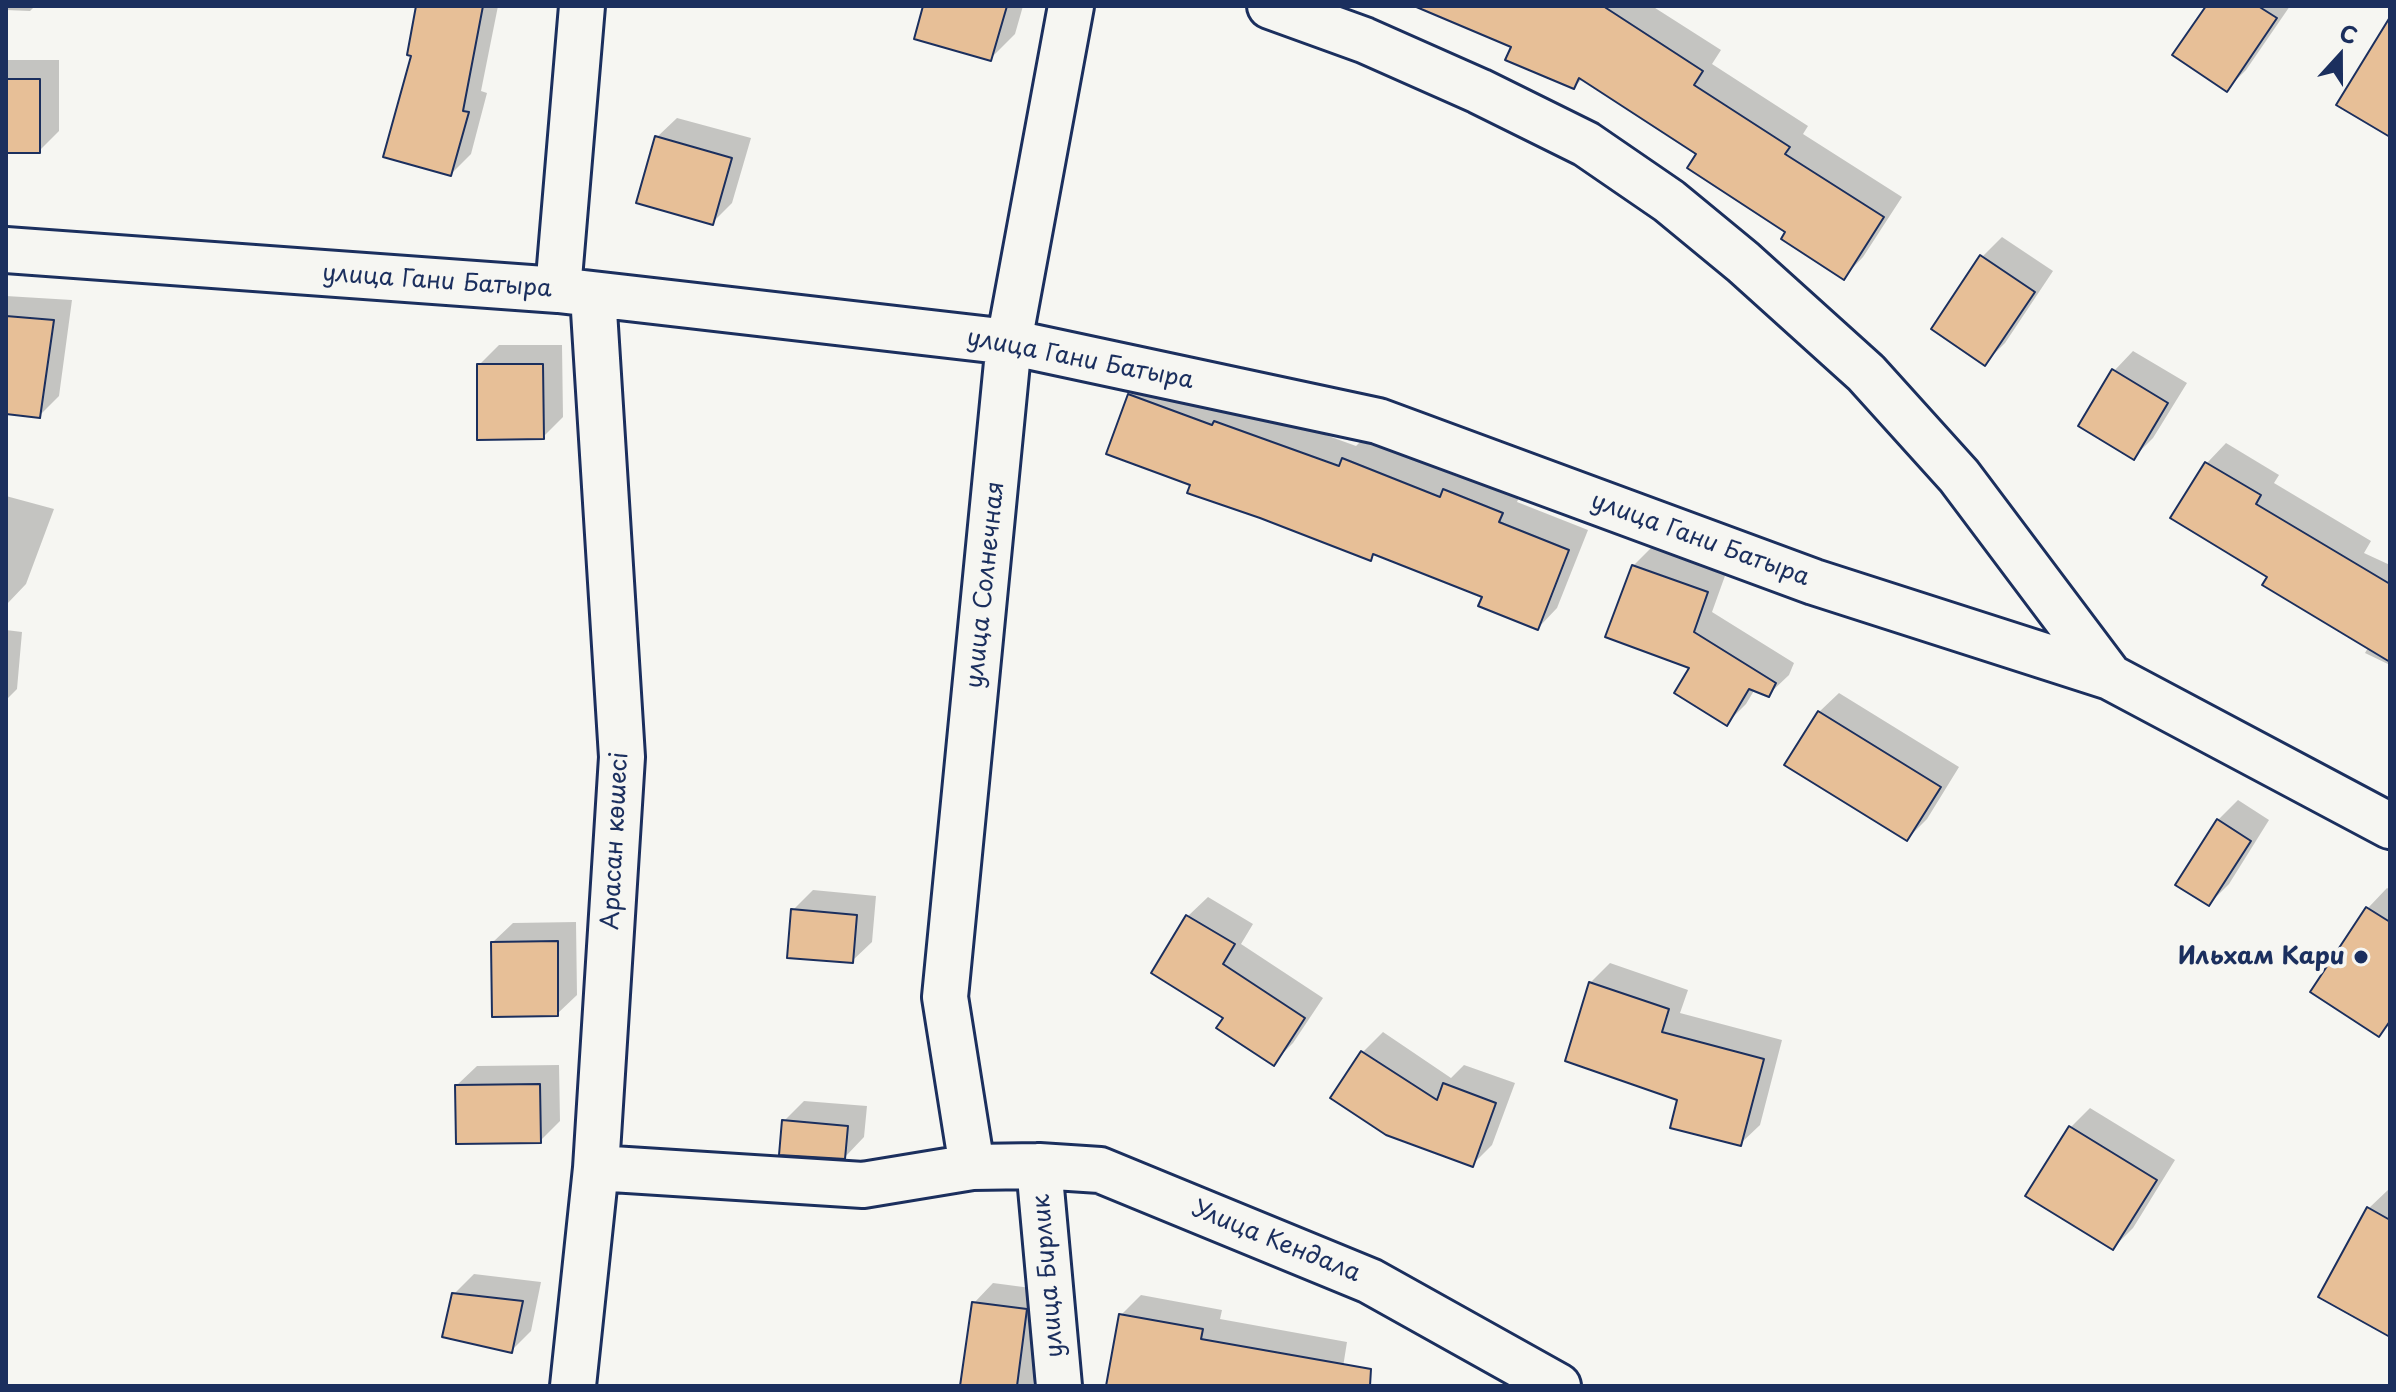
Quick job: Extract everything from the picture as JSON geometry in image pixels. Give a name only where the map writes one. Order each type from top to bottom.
[{"type":"street","name":"Арасан көшесі","points":[[573,1386],[596,1168],[622,757],[575,292],[582,6]]},
{"type":"street","name":"улица Солнечная","points":[[972,1167],[945,997],[1009,342],[1071,6]]},
{"type":"street","name":"улица Гани Батыра","points":[[1270,6],[1364,40],[1479,91],[1586,144],[1669,201],[1743,262],[1866,373],[1959,476],[2110,677]]},
{"type":"street","name":"улица Гани Батыра","points":[[6,250],[575,292],[1009,342],[1378,421],[1814,582],[2110,677],[2390,826]]},
{"type":"street","name":"Улица Кендала","points":[[596,1168],[863,1185],[972,1167],[1039,1166],[1100,1170],[1370,1281],[1558,1386]]},
{"type":"street","name":"улица Бирлик","points":[[1039,1166],[1059,1386]]},
{"type":"building","points":[[416,6],[483,6],[463,111],[469,112],[451,176],[383,157],[411,56],[407,55]]},
{"type":"building","points":[[923,6],[1007,6],[991,61],[914,39]]},
{"type":"building","points":[[1414,6],[1603,6],[1703,71],[1694,85],[1790,147],[1785,154],[1884,217],[1844,280],[1781,239],[1785,232],[1687,168],[1696,154],[1579,78],[1574,89],[1505,60],[1511,47]]},
{"type":"building","points":[[2206,6],[2258,6],[2277,18],[2227,92],[2172,55]]},
{"type":"building","points":[[2390,17],[2390,137],[2336,105]]},
{"type":"building","points":[[6,79],[40,79],[40,153],[6,153]]},
{"type":"building","points":[[655,136],[732,158],[713,225],[636,203]]},
{"type":"building","points":[[1980,255],[2035,292],[1985,366],[1931,329]]},
{"type":"building","points":[[6,316],[54,320],[40,418],[6,414]]},
{"type":"building","points":[[477,364],[543,364],[544,439],[477,440]]},
{"type":"building","points":[[2112,369],[2168,403],[2134,460],[2078,426]]},
{"type":"building","points":[[1128,394],[1339,466],[1342,458],[1440,497],[1443,489],[1503,513],[1499,522],[1569,550],[1538,630],[1478,606],[1482,597],[1373,554],[1371,561],[1187,493],[1190,485],[1106,454]]},
{"type":"building","points":[[2205,462],[2261,495],[2256,504],[2390,584],[2390,662],[2262,585],[2267,577],[2170,518]]},
{"type":"building","points":[[1632,565],[1708,592],[1694,632],[1776,683],[1769,697],[1749,689],[1727,726],[1674,693],[1689,668],[1605,637]]},
{"type":"building","points":[[1818,711],[1941,787],[1907,841],[1784,765]]},
{"type":"building","points":[[2217,819],[2251,841],[2209,906],[2175,885]]},
{"type":"building","name":"Ильхам Кари","points":[[2366,907],[2390,922],[2390,1021],[2379,1037],[2310,992]]},
{"type":"building","points":[[791,909],[857,915],[853,963],[787,958]]},
{"type":"building","points":[[1186,915],[1235,944],[1223,964],[1305,1018],[1274,1066],[1216,1028],[1223,1018],[1151,973]]},
{"type":"building","points":[[558,941],[558,1016],[492,1017],[491,942]]},
{"type":"building","points":[[1589,982],[1669,1009],[1662,1032],[1764,1059],[1741,1146],[1670,1128],[1677,1100],[1565,1061]]},
{"type":"building","points":[[1361,1051],[1437,1100],[1443,1083],[1496,1103],[1473,1167],[1386,1135],[1330,1098]]},
{"type":"building","points":[[540,1084],[541,1143],[456,1144],[455,1085]]},
{"type":"building","points":[[782,1120],[848,1126],[845,1159],[779,1155]]},
{"type":"building","points":[[2069,1126],[2157,1180],[2113,1250],[2025,1196]]},
{"type":"building","points":[[2367,1207],[2390,1220],[2390,1337],[2318,1297]]},
{"type":"building","points":[[452,1293],[523,1301],[512,1353],[442,1337]]},
{"type":"building","points":[[972,1302],[1027,1309],[1017,1386],[960,1386]]},
{"type":"building","points":[[1119,1314],[1203,1329],[1201,1339],[1371,1369],[1370,1386],[1106,1386]]},
{"type":"place","name":"Ильхам Кари","points":[[2361,957]]}]
